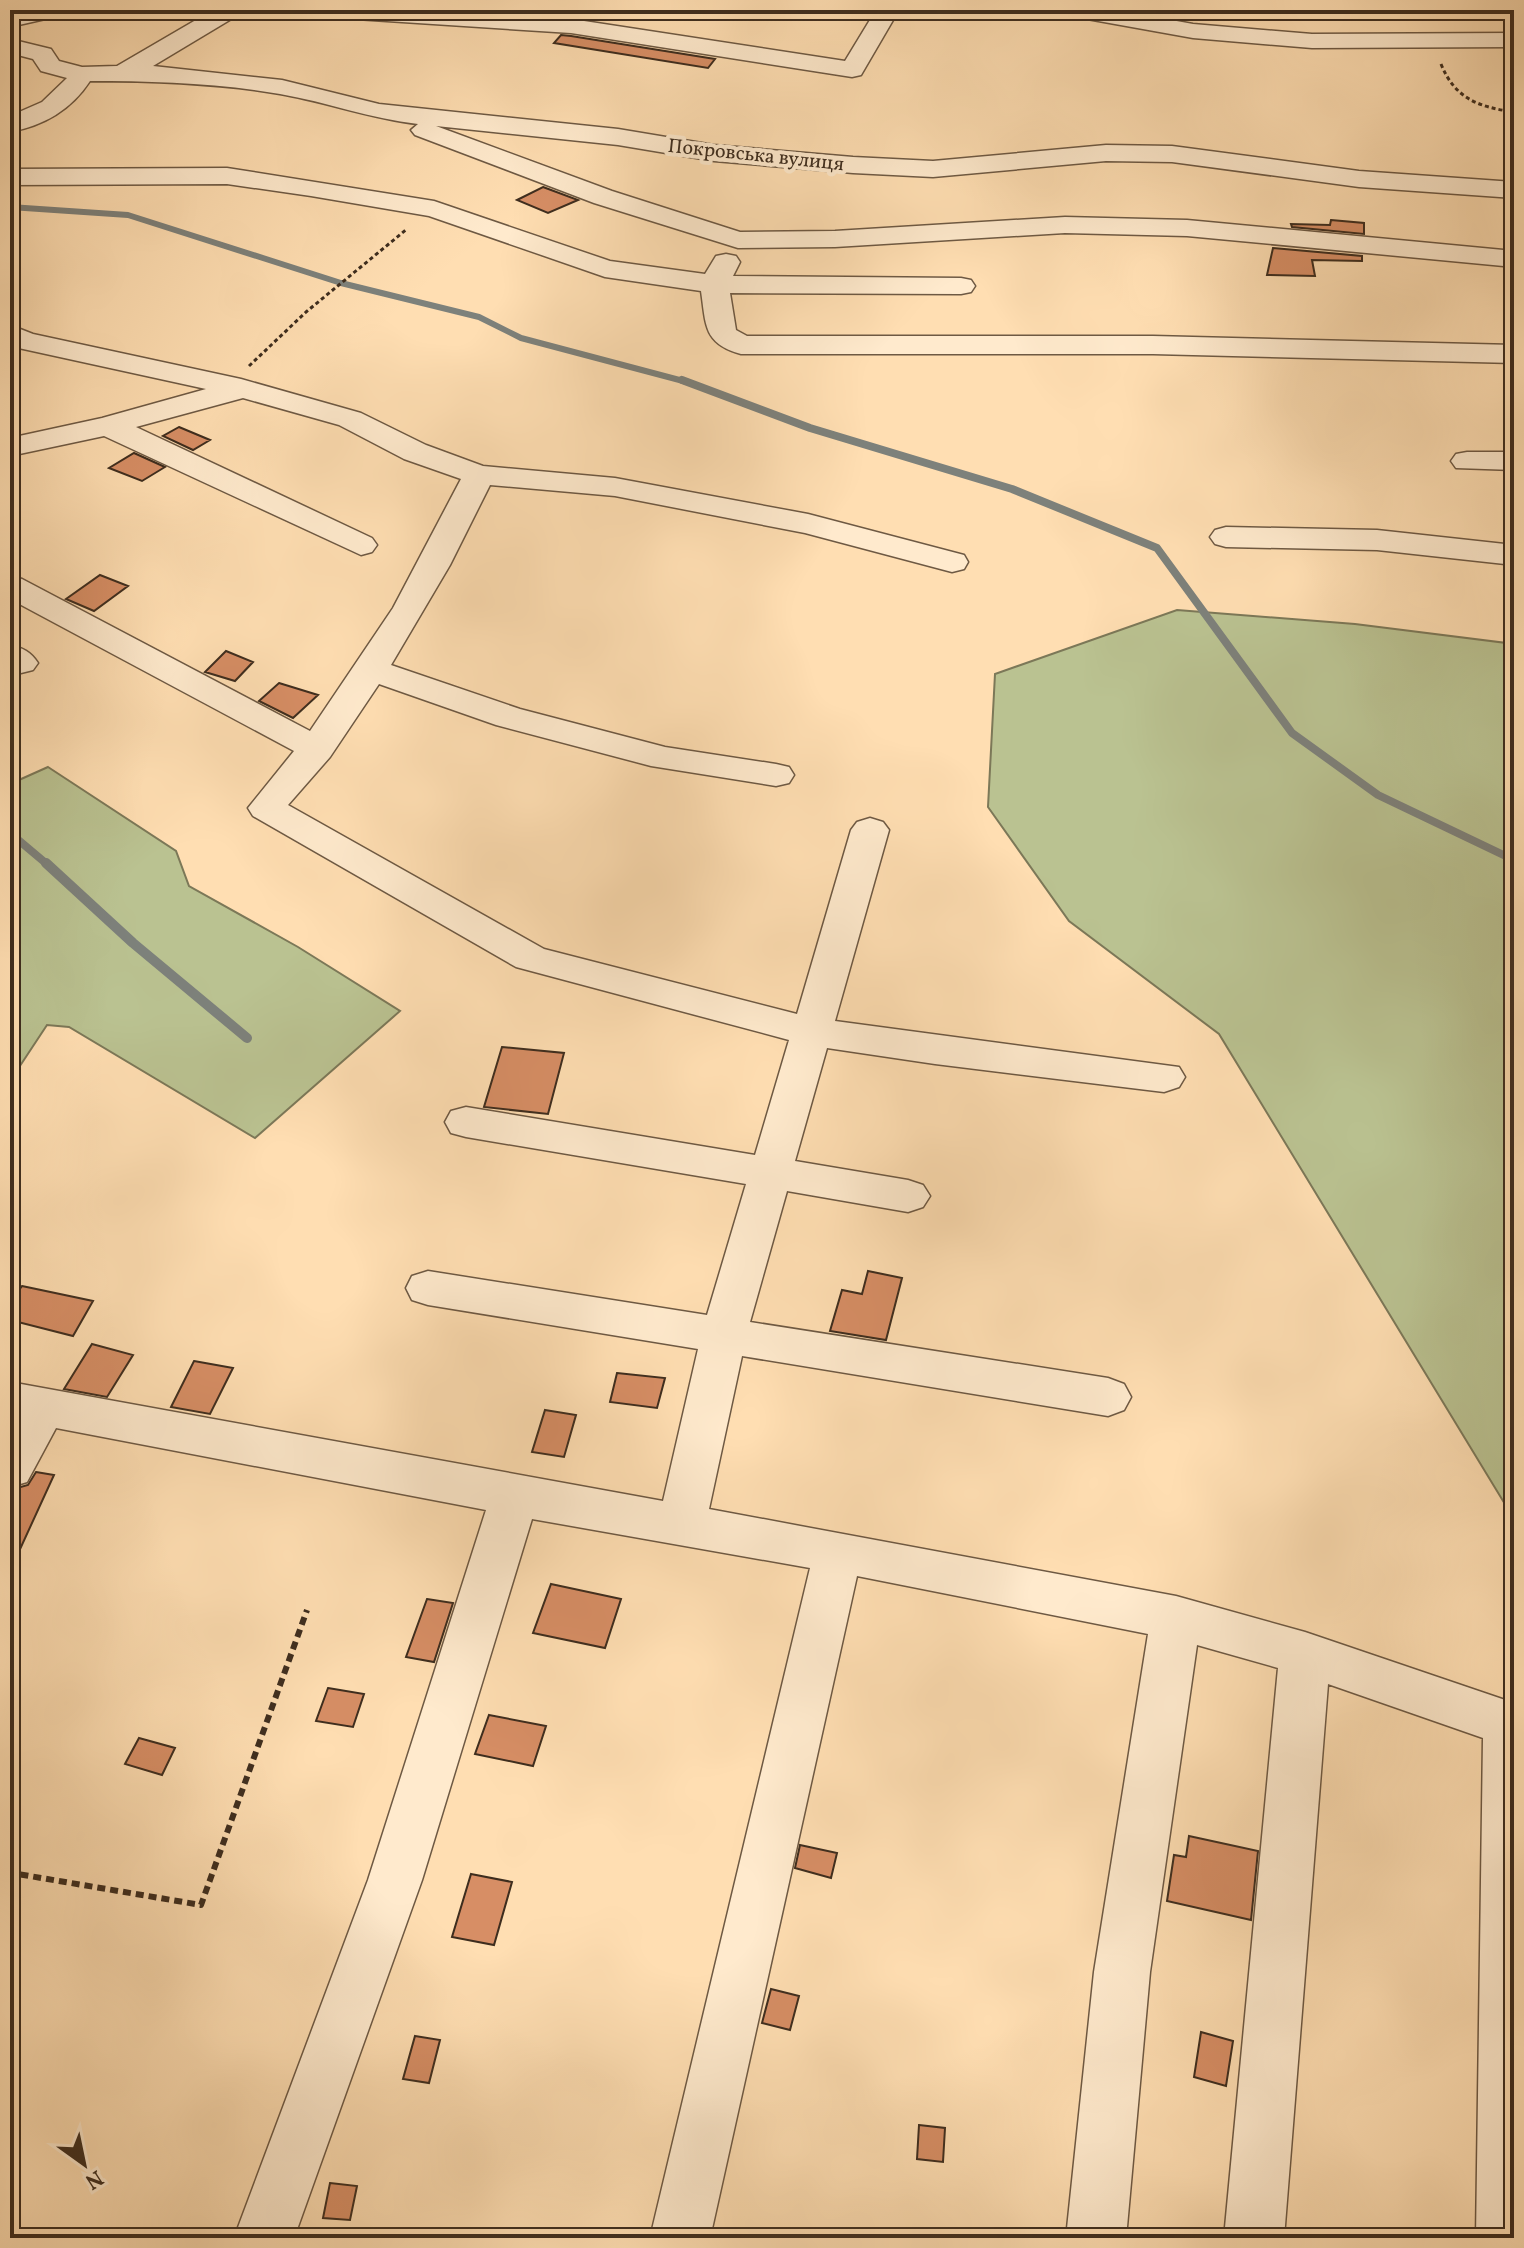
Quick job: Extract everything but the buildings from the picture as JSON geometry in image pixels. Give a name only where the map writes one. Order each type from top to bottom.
[{"type":"street","points":[[10,20],[55,10]]},
{"type":"street","points":[[120,75],[230,10]]},
{"type":"street","points":[[325,10],[571,26],[852,70],[877,12]]},
{"type":"street","points":[[1076,10],[1193,31],[1297,40],[1513,38]]},
{"type":"street","points":[[1384,16],[1433,40]]},
{"type":"street","name":"Покровська вулиця","points":[[10,46],[42,54],[50,66],[82,74],[162,73],[282,87],[379,112],[618,137],[714,153],[933,169],[1106,153],[1172,154],[1359,179],[1510,190]]},
{"type":"street","points":[[10,124],[26,123],[75,87],[82,74]]},
{"type":"street","points":[[379,112],[503,162],[738,240],[850,239],[1065,225],[1171,228],[1514,259]]},
{"type":"street","points":[[1510,190],[1514,160]]},
{"type":"street","points":[[10,177],[227,176],[434,209],[605,269],[714,284],[961,286]]},
{"type":"street","points":[[738,240],[714,284],[722,334],[741,345],[1153,345],[1514,354]]},
{"type":"street","points":[[10,334],[24,341],[233,387],[350,419],[415,452],[479,475],[615,487],[808,524],[952,562]]},
{"type":"street","points":[[10,447],[107,426],[233,387]]},
{"type":"street","points":[[107,426],[173,454],[361,545]]},
{"type":"street","points":[[1467,461],[1514,461]]},
{"type":"street","points":[[479,475],[441,555],[372,670],[317,749],[266,808],[530,958],[659,994],[811,1031],[935,1050],[1164,1077]]},
{"type":"street","points":[[1226,537],[1377,540],[1514,555]]},
{"type":"street","points":[[10,586],[317,749]]},
{"type":"street","points":[[372,670],[508,717],[664,758],[776,775]]},
{"type":"street","points":[[682,1524],[724,1334],[870,830]]},
{"type":"street","points":[[466,1122],[908,1196]]},
{"type":"street","points":[[428,1288],[1108,1397]]},
{"type":"street","points":[[10,1468],[28,1404],[515,1496],[838,1552],[1176,1618],[1305,1654],[1512,1725],[1506,2238]]},
{"type":"street","points":[[264,2238],[395,1880],[515,1496]]},
{"type":"street","points":[[680,2238],[838,1552]]},
{"type":"street","points":[[1096,2238],[1122,1972],[1176,1618]]},
{"type":"street","points":[[1254,2238],[1305,1654]]},
{"type":"path","points":[[1433,40],[1444,75],[1461,97],[1475,107],[1514,112]]},
{"type":"path","points":[[233,387],[306,312],[434,209]]},
{"type":"path","points":[[10,1877],[12,1873],[201,1905],[307,1610]]},
{"type":"green space","points":[[1177,610],[1355,624],[1514,644],[1514,1519],[1219,1034],[1069,921],[988,807],[995,674]]},
{"type":"green space","points":[[48,767],[176,851],[189,886],[298,947],[400,1011],[255,1138],[69,1027],[47,1025],[10,1081],[10,784]]},
{"type":"waterway","points":[[10,207],[128,215],[341,283],[479,317],[521,338],[687,382]]},
{"type":"waterway","points":[[682,380],[810,428],[1012,489],[1157,548],[1292,733],[1378,795],[1514,860]]},
{"type":"waterway","points":[[10,833],[48,865]]},
{"type":"waterway","points":[[46,863],[133,943],[247,1038]]}]
